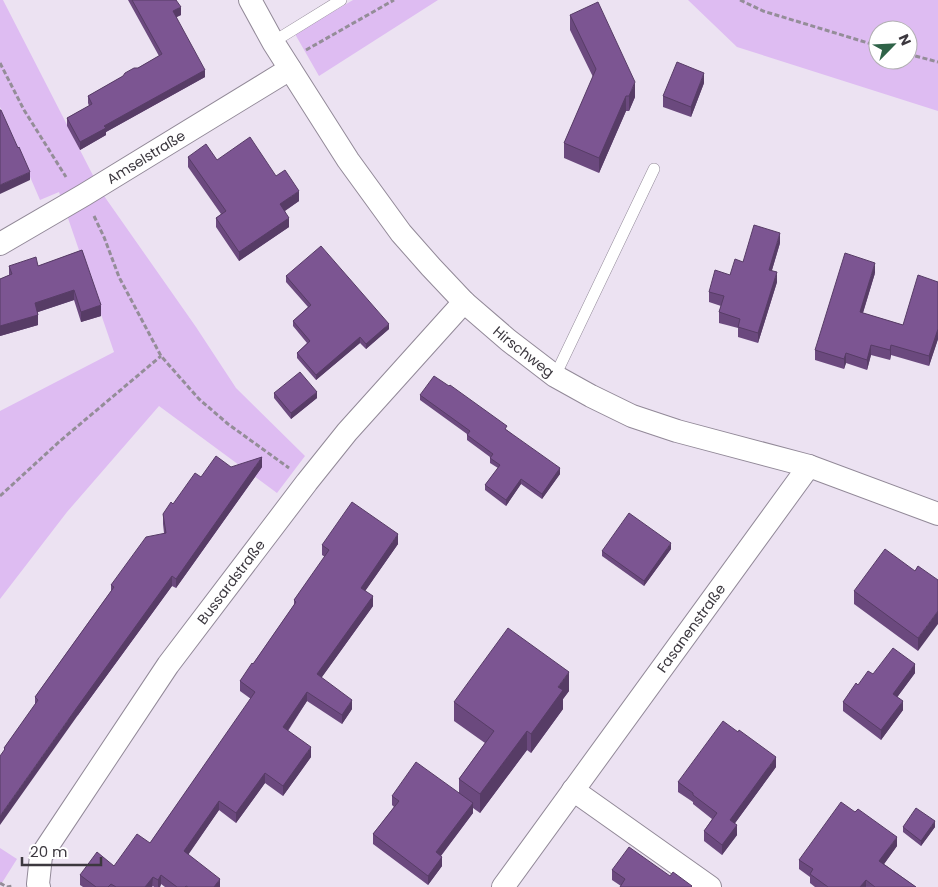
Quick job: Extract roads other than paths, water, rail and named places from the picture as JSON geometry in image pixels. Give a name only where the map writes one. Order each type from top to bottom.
[{"type":"street","name":"Hirschweg","points":[[250,0],[273,42],[348,160],[401,233],[430,267],[464,302],[508,340],[555,376],[632,416],[809,466],[938,514]]},
{"type":"street","name":"Amselstraße","points":[[0,244],[82,196],[288,65]]},
{"type":"street","name":"Bussardstraße","points":[[40,887],[38,884],[41,856],[168,665],[347,432],[464,302]]},
{"type":"street","name":"Fasanenstraße","points":[[503,887],[809,466]]},
{"type":"street","points":[[573,790],[710,887]]},
{"type":"lane","points":[[273,42],[341,0]]},
{"type":"lane","points":[[555,376],[654,169]]}]
